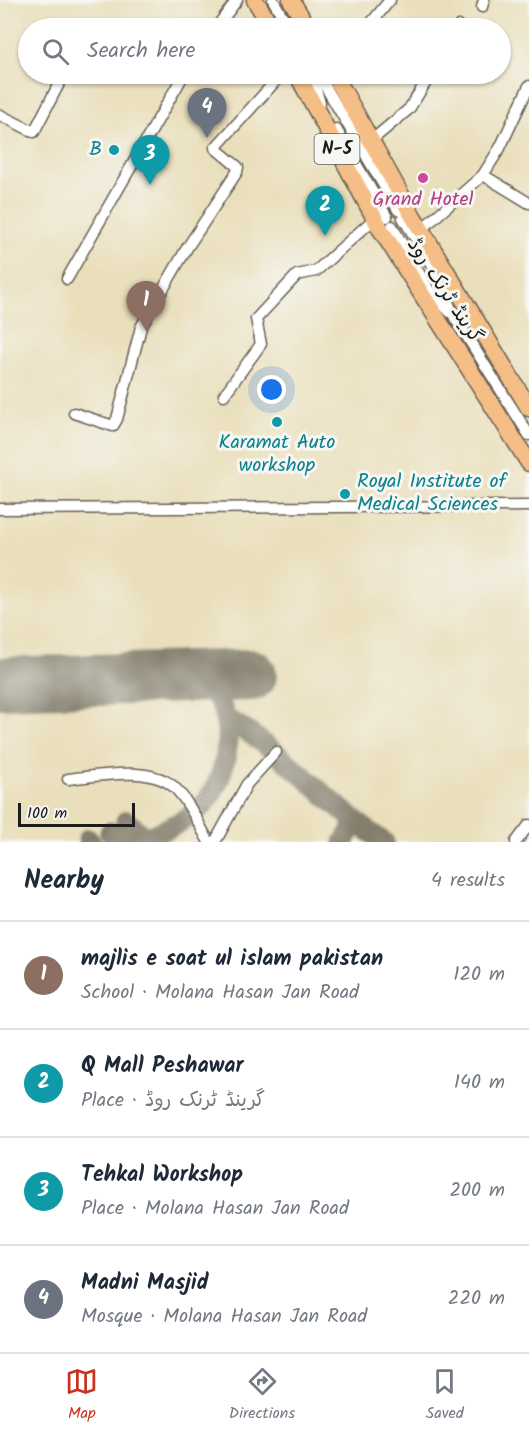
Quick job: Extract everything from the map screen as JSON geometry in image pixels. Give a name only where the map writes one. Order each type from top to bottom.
[{"type":"highway","points":[[255,0],[266,18]]},
{"type":"highway","points":[[291,0],[302,18]]},
{"type":"highway","name":"گرینڈ ٹرنک روڈ","points":[[303,84],[529,463]]},
{"type":"highway","name":"گرینڈ ٹرنک روڈ","points":[[340,84],[422,229],[524,387],[529,408]]},
{"type":"street","points":[[224,18],[237,0]]},
{"type":"street","points":[[273,0],[283,18]]},
{"type":"street","points":[[375,18],[390,0]]},
{"type":"street","points":[[0,115],[34,132],[59,84]]},
{"type":"street","points":[[67,279],[178,84]]},
{"type":"street","points":[[75,413],[113,426],[117,419],[141,327],[187,248],[237,172],[238,167],[215,148],[273,84]]},
{"type":"street","points":[[314,84],[319,101],[384,221],[429,290],[454,316]]},
{"type":"street","points":[[324,84],[436,275],[454,316],[529,435]]},
{"type":"street","points":[[372,140],[409,109],[424,84]]},
{"type":"street","points":[[422,229],[483,175],[500,148],[529,86]]},
{"type":"street","points":[[483,175],[529,204]]},
{"type":"street","points":[[224,395],[261,344],[256,320],[297,275],[316,271],[384,221]]},
{"type":"street","points":[[0,508],[529,506]]},
{"type":"street","points":[[215,842],[247,784],[276,752]]},
{"type":"street","points":[[68,779],[136,773],[160,780],[175,787],[188,803],[209,842]]},
{"type":"street","points":[[516,842],[529,825]]},
{"type":"taxiway","points":[[137,842],[171,827],[195,812],[212,792],[220,775],[227,737],[225,719],[219,702],[209,687],[194,677]]},
{"type":"taxiway","points":[[225,718],[267,746],[344,812],[384,842]]},
{"type":"taxiway","points":[[126,821],[142,834],[149,836]]},
{"type":"taxiway","points":[[344,842],[355,823]]},
{"type":"taxiway","points":[[110,832],[124,842]]},
{"type":"taxiway","points":[[88,839],[91,842]]},
{"type":"runway","points":[[0,683],[251,675]]},
{"type":"place","name":"Madni Masjid","points":[[207,138]]},
{"type":"place","name":"B","points":[[114,150]]},
{"type":"place","name":"Grand Hotel","points":[[423,178]]},
{"type":"place","name":"Tehkal Workshop","points":[[150,185]]},
{"type":"place","name":"Q Mall Peshawar","points":[[325,236]]},
{"type":"place","name":"majlis e soat ul islam pakistan","points":[[146,331]]},
{"type":"place","name":"Karamat Auto workshop","points":[[277,422]]},
{"type":"place","name":"Royal Institute of Medical Sciences","points":[[345,494]]}]
